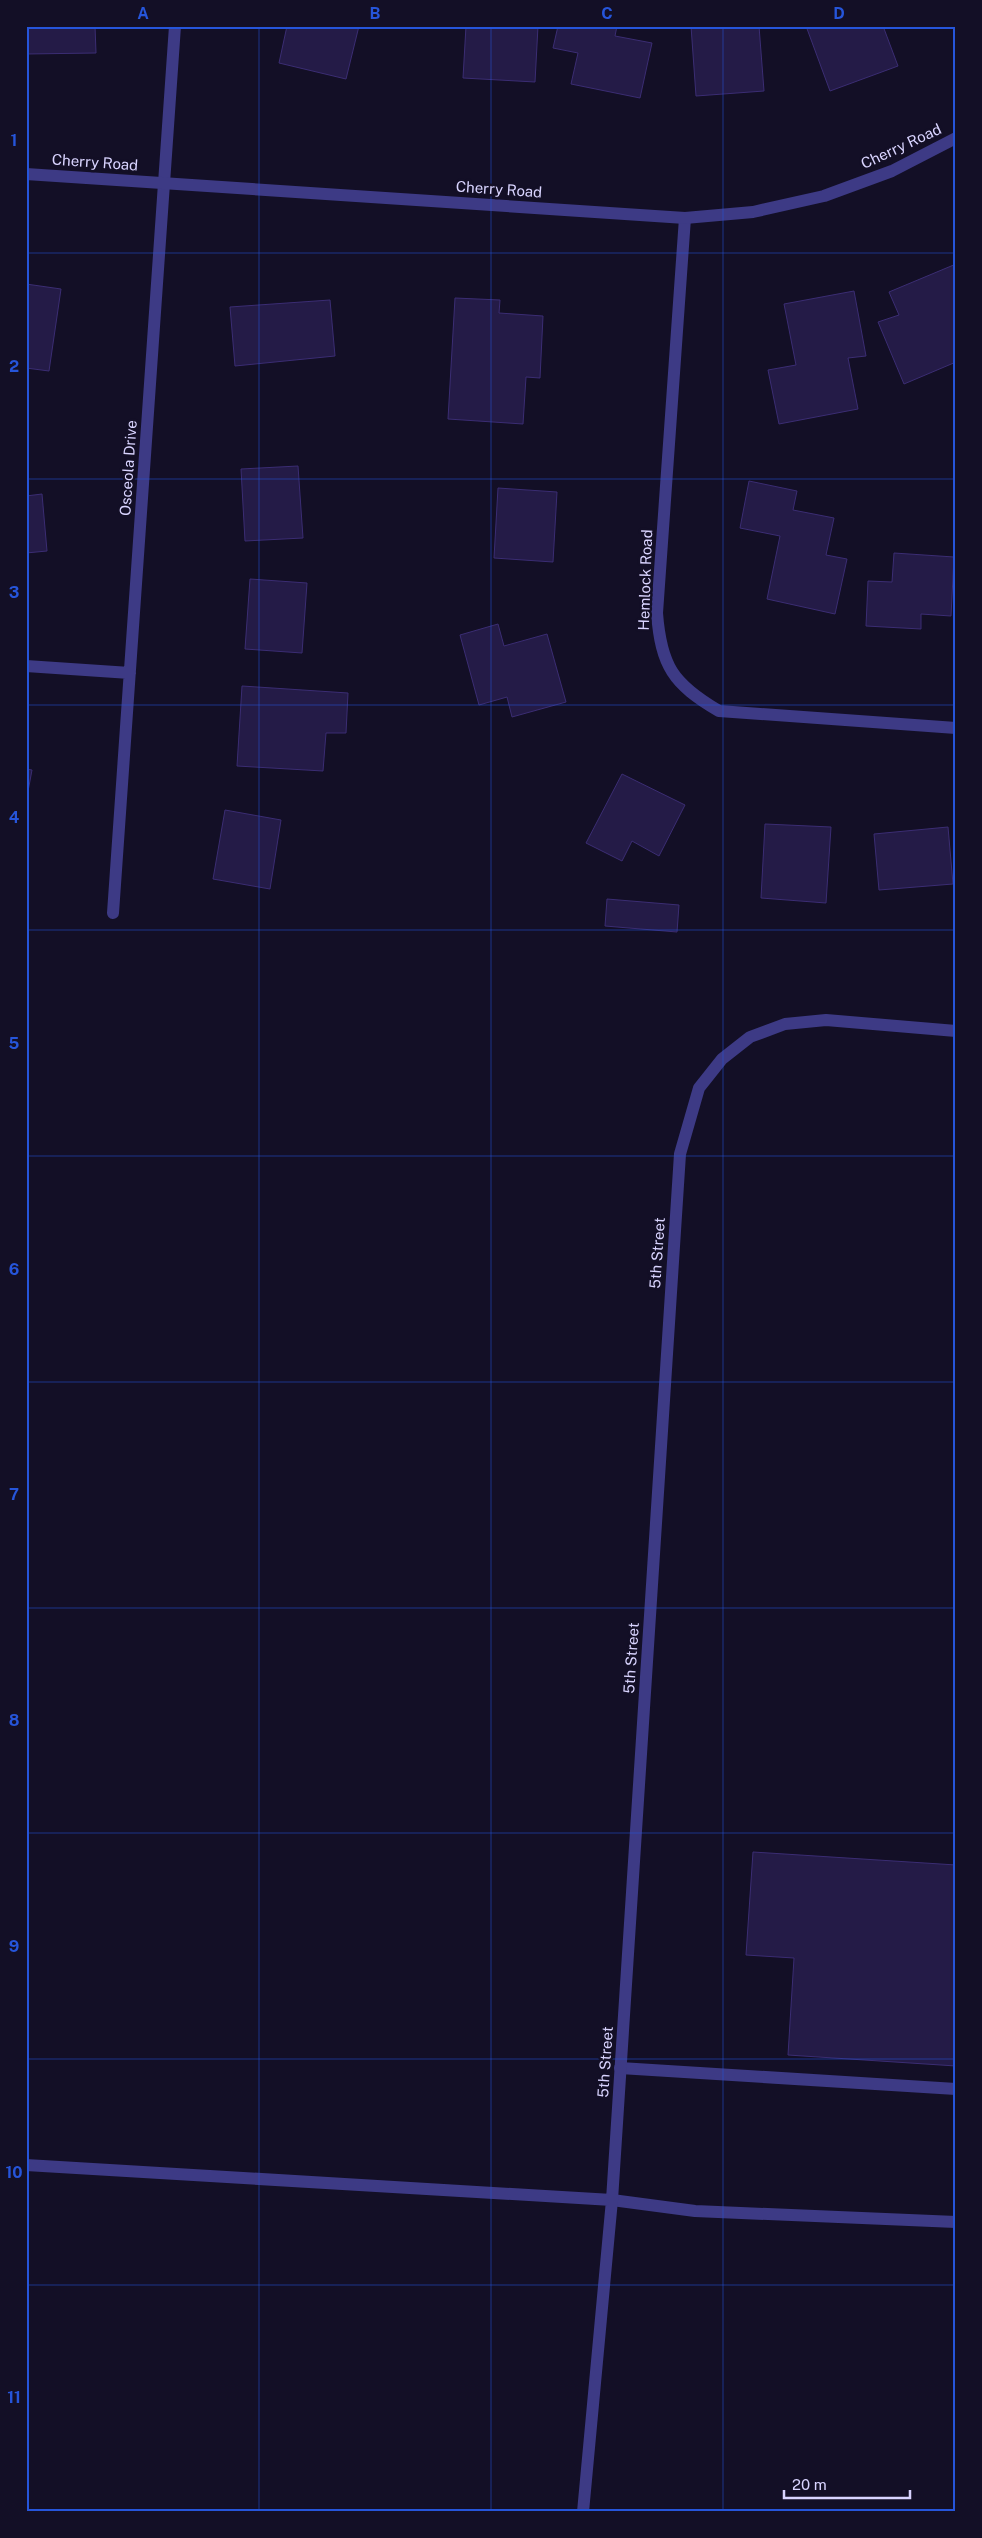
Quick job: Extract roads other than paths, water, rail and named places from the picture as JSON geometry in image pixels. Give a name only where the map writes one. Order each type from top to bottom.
[{"type":"street","name":"Osceola Drive","points":[[113,913],[175,26]]},
{"type":"street","name":"Cherry Road","points":[[26,174],[685,218],[753,212],[824,196],[892,171],[956,138]]},
{"type":"street","name":"Hemlock Road","points":[[685,218],[657,613],[660,644],[672,672],[692,695],[719,710],[956,728]]},
{"type":"street","points":[[26,666],[130,673]]},
{"type":"street","name":"5th Street","points":[[582,2512],[612,2200],[680,1154],[699,1088],[722,1059],[750,1037],[785,1024],[826,1020],[956,1031]]},
{"type":"street","points":[[620,2068],[956,2089]]},
{"type":"street","points":[[26,2165],[612,2200],[695,2211],[956,2222]]}]
